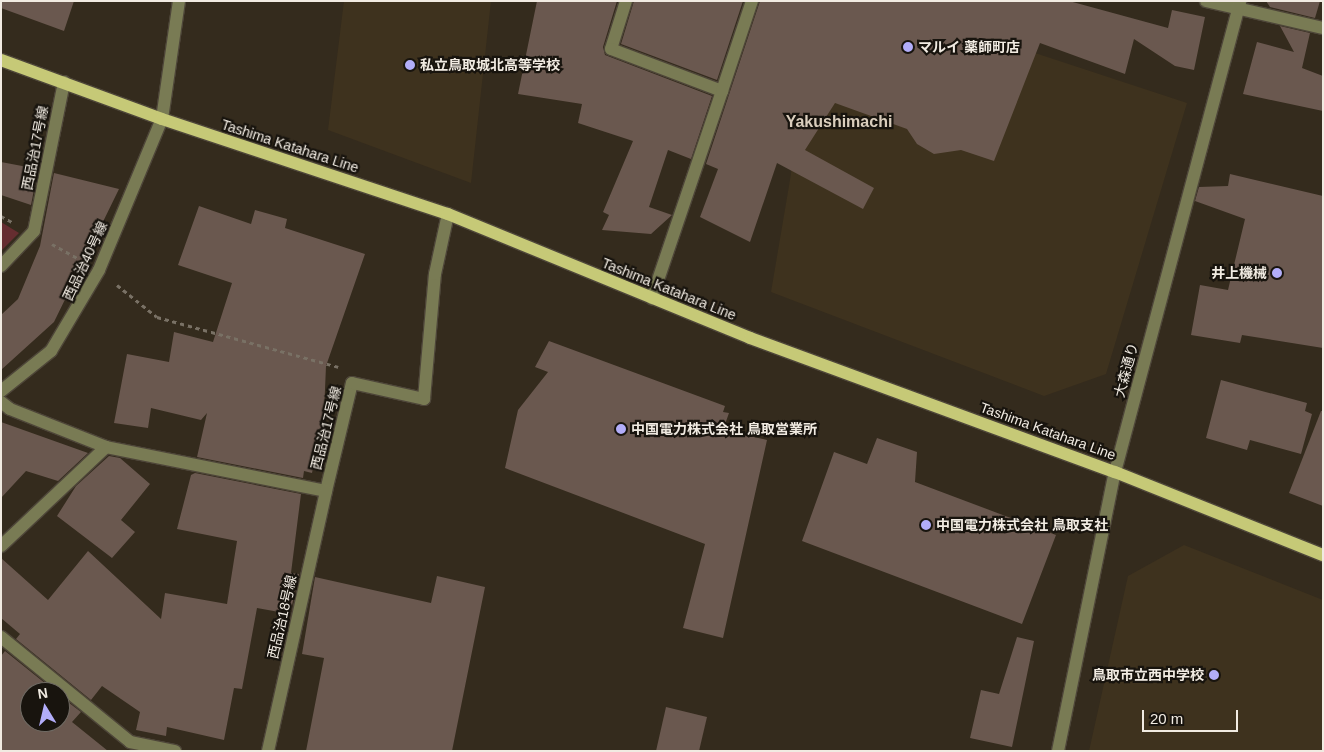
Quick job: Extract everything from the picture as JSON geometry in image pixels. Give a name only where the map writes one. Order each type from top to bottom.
[{"type":"main road","name":"Tashima Katahara Line","points":[[1,60],[162,119],[448,214],[652,298],[1115,472],[1323,555]]},
{"type":"street","name":"西品治40号線","points":[[1,391],[51,351],[99,270],[162,119],[179,1]]},
{"type":"street","points":[[626,1],[611,49],[722,91]]},
{"type":"street","points":[[652,298],[752,1]]},
{"type":"street","points":[[1206,1],[1239,6],[1323,28]]},
{"type":"street","name":"大森通り","points":[[1058,751],[1115,472],[1239,6]]},
{"type":"street","name":"西品治17号線","points":[[32,234],[64,82]]},
{"type":"street","name":"西品治17号線","points":[[1,402],[106,447],[326,491],[355,384],[424,399],[436,274],[448,214]]},
{"type":"street","points":[[1,266],[32,234]]},
{"type":"street","points":[[1,546],[106,447]]},
{"type":"street","name":"西品治18号線","points":[[268,751],[326,491]]},
{"type":"street","points":[[1,637],[130,742],[175,751]]},
{"type":"path","points":[[1,216],[99,270],[157,317],[336,366],[355,384]]},
{"type":"shaded area","name":"私立鳥取城北高等学校","points":[[344,1],[491,1],[471,183],[328,130]]},
{"type":"shaded area","points":[[1032,52],[1187,103],[1106,374],[1044,396],[771,292],[791,174],[794,77]]},
{"type":"shaded area","points":[[1,222],[19,233],[1,251]]},
{"type":"shaded area","name":"鳥取市立西中学校","points":[[1184,545],[1323,600],[1323,751],[1089,751],[1128,576]]},
{"type":"building","points":[[1,1],[74,1],[64,31],[1,8]]},
{"type":"building","points":[[537,1],[617,1],[603,47],[605,55],[712,96],[691,159],[668,150],[649,207],[672,215],[651,234],[602,230],[609,215],[603,212],[633,141],[578,123],[582,104],[518,94]]},
{"type":"building","points":[[634,1],[743,1],[717,80],[621,44]]},
{"type":"building","points":[[760,1],[1069,1],[1168,28],[1172,10],[1205,17],[1194,70],[1175,66],[1134,39],[1125,74],[1040,43],[994,161],[961,150],[934,154],[917,144],[907,129],[835,103],[805,150],[874,188],[863,209],[777,163],[750,242],[700,217],[718,169],[706,164]]},
{"type":"building","points":[[1266,1],[1320,1],[1315,18],[1270,7]]},
{"type":"building","points":[[1280,26],[1310,33],[1302,68],[1323,76],[1323,111],[1243,94],[1257,42],[1294,52]]},
{"type":"building","points":[[1,162],[38,169],[31,205],[1,195]]},
{"type":"building","points":[[54,173],[119,189],[54,322],[1,370],[1,315],[18,299],[40,246]]},
{"type":"building","points":[[1230,174],[1323,196],[1323,348],[1242,335],[1240,343],[1191,335],[1200,285],[1228,290],[1245,219],[1195,201],[1199,187],[1228,186]]},
{"type":"building","points":[[199,206],[251,224],[255,210],[287,219],[285,228],[365,254],[326,366],[324,413],[312,473],[304,471],[303,478],[197,457],[207,413],[201,420],[151,408],[148,428],[114,423],[127,354],[169,362],[174,332],[213,342],[232,283],[178,265]]},
{"type":"building","points":[[549,341],[725,406],[723,412],[729,413],[723,430],[767,440],[723,638],[683,628],[705,544],[505,468],[518,410],[548,372],[535,367]]},
{"type":"building","points":[[1221,380],[1307,403],[1305,411],[1312,414],[1301,454],[1250,440],[1247,450],[1206,438]]},
{"type":"building","points":[[1321,411],[1323,411],[1323,506],[1289,493]]},
{"type":"building","points":[[1,422],[88,453],[58,481],[26,471],[1,498]]},
{"type":"building","points":[[877,438],[917,452],[915,482],[1056,535],[1022,624],[802,541],[834,452],[867,464]]},
{"type":"building","points":[[109,456],[120,458],[150,484],[121,520],[135,532],[112,558],[57,516],[76,486]]},
{"type":"building","points":[[195,473],[301,494],[291,573],[299,574],[290,614],[257,608],[242,689],[234,688],[224,740],[167,727],[166,736],[136,730],[140,712],[102,686],[91,700],[16,639],[20,634],[1,618],[1,558],[48,600],[88,551],[161,619],[165,593],[227,604],[237,541],[177,529],[191,475]]},
{"type":"building","points":[[437,576],[485,587],[452,751],[306,751],[324,658],[302,654],[315,577],[431,603]]},
{"type":"building","points":[[1017,637],[1034,641],[1012,747],[970,738],[981,690],[999,694]]},
{"type":"building","points":[[5,651],[44,682],[20,682],[20,732],[70,732],[70,704],[81,712],[72,722],[108,751],[1,751],[1,656]]},
{"type":"building","points":[[666,707],[707,717],[699,751],[656,751]]},
{"type":"place","name":"マルイ 薬師町店","points":[[908,47]]},
{"type":"place","name":"私立鳥取城北高等学校","points":[[410,65]]},
{"type":"place","name":"井上機械","points":[[1277,273]]},
{"type":"place","name":"中国電力株式会社 鳥取営業所","points":[[621,429]]},
{"type":"place","name":"中国電力株式会社 鳥取支社","points":[[926,525]]},
{"type":"place","name":"鳥取市立西中学校","points":[[1214,675]]},
{"type":"district","name":"Yakushimachi","points":[[839,122]]}]
